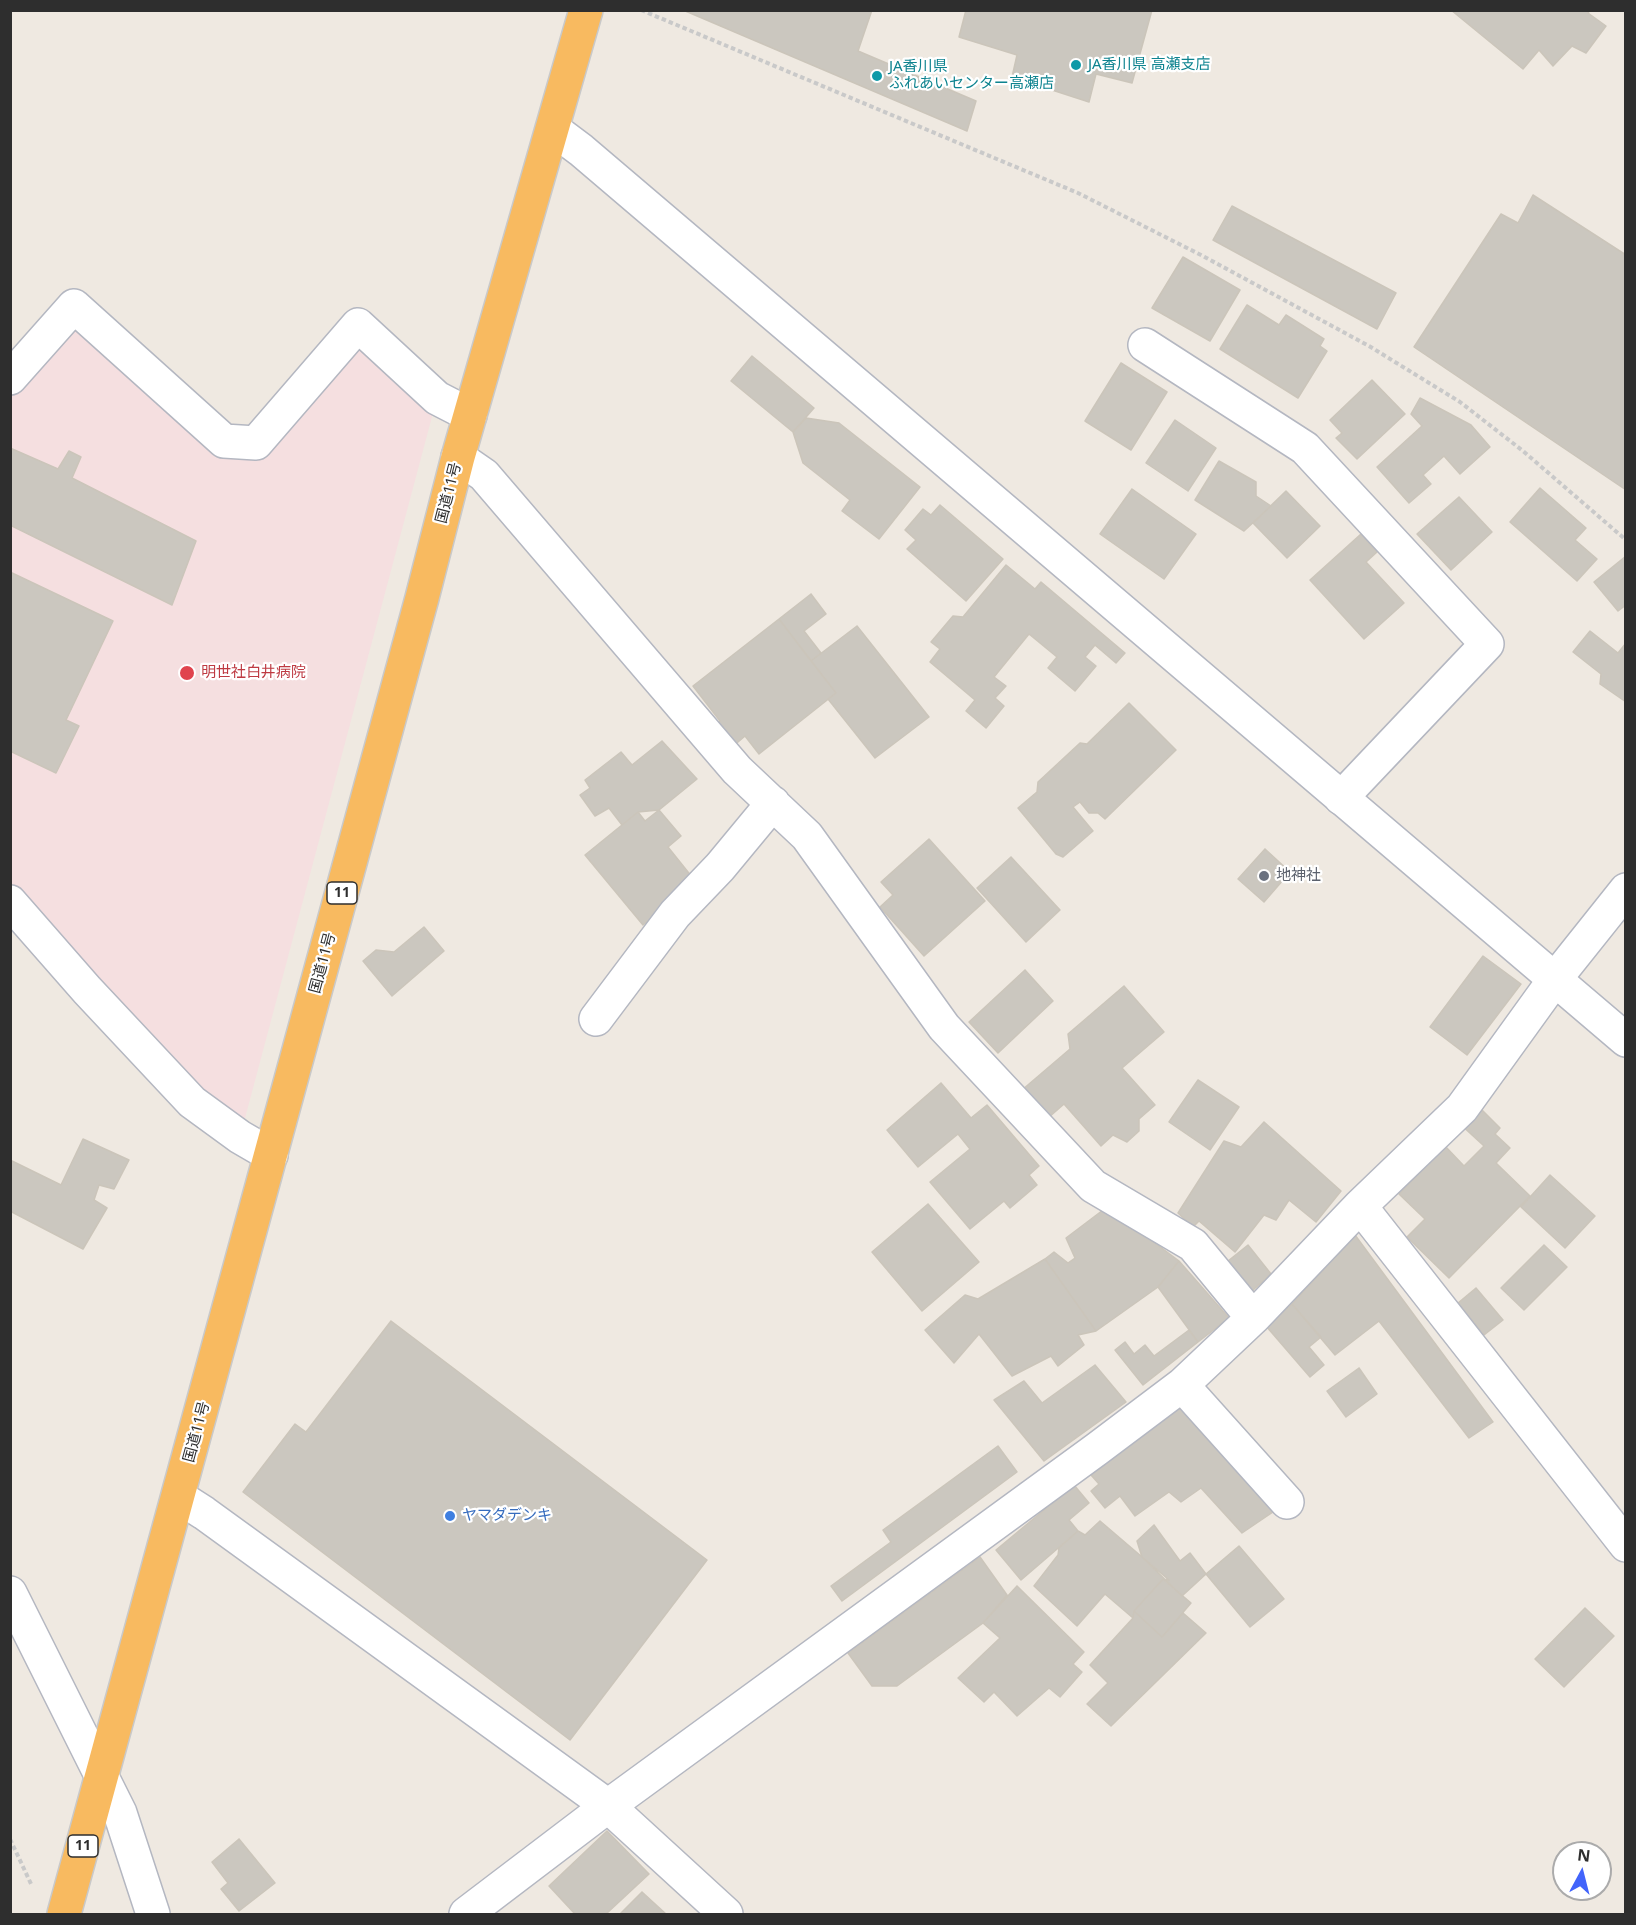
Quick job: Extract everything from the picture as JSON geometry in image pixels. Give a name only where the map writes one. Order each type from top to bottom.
[{"type":"highway","name":"国道11号","points":[[101,1777],[179,1497],[458,457],[586,10]]},
{"type":"highway","name":"11","points":[[64,1914],[101,1777]]},
{"type":"street","points":[[553,129],[591,158],[1626,1040]]},
{"type":"street","points":[[10,378],[74,306],[224,441],[255,443],[358,325],[437,398],[470,415]]},
{"type":"street","points":[[1144,345],[1305,448],[1487,644],[1341,798]]},
{"type":"street","points":[[458,457],[484,475],[737,770],[807,836],[952,1036],[1093,1186],[1193,1245],[1253,1318]]},
{"type":"street","points":[[596,1019],[675,914],[720,867],[773,803]]},
{"type":"street","points":[[466,1914],[608,1806],[1182,1385],[1253,1318],[1360,1206],[1462,1108],[1555,979],[1626,890]]},
{"type":"street","points":[[10,902],[87,990],[192,1102],[240,1137],[271,1155]]},
{"type":"street","points":[[1360,1206],[1626,1545]]},
{"type":"street","points":[[1182,1385],[1287,1502]]},
{"type":"street","points":[[179,1497],[608,1806],[726,1914]]},
{"type":"street","points":[[10,1593],[120,1813],[153,1914]]},
{"type":"path","points":[[640,10],[1078,193],[1201,255],[1369,346],[1460,402],[1523,451],[1626,540]]},
{"type":"path","points":[[10,1839],[34,1893]]},
{"type":"shaded area","name":"明世社白井病院","points":[[74,306],[224,441],[255,443],[358,325],[437,398],[240,1137],[11,902],[11,378]]},
{"type":"building","name":"JA香川県 ふれあいセンター高瀬店","points":[[683,10],[872,10],[858,51],[976,101],[967,131]]},
{"type":"building","name":"JA香川県 高瀬支店","points":[[966,10],[1152,10],[1132,83],[1096,74],[1089,102],[1012,77],[1017,55],[959,37]]},
{"type":"building","points":[[1451,10],[1590,10],[1588,13],[1606,26],[1586,53],[1572,46],[1553,66],[1539,50],[1523,69]]},
{"type":"building","points":[[1533,195],[1626,255],[1626,490],[1414,347],[1501,214],[1518,223]]},
{"type":"building","points":[[1232,206],[1396,293],[1377,329],[1213,240]]},
{"type":"building","points":[[1183,257],[1240,290],[1210,341],[1152,308]]},
{"type":"building","points":[[1247,305],[1279,325],[1286,315],[1324,339],[1320,346],[1327,351],[1298,398],[1220,349]]},
{"type":"building","points":[[752,356],[814,408],[793,432],[731,381]]},
{"type":"building","points":[[1121,363],[1167,392],[1131,450],[1085,421]]},
{"type":"building","points":[[1372,380],[1405,414],[1357,459],[1336,438],[1342,433],[1330,420]]},
{"type":"building","points":[[1420,398],[1471,425],[1490,447],[1460,474],[1444,456],[1423,475],[1431,484],[1409,503],[1377,467],[1422,426],[1411,414]]},
{"type":"building","points":[[806,418],[839,423],[920,487],[879,539],[842,511],[850,500],[803,463],[793,432]]},
{"type":"building","points":[[1175,420],[1216,448],[1188,491],[1146,463]]},
{"type":"building","points":[[10,448],[58,469],[69,451],[81,457],[72,478],[196,541],[172,605],[10,525]]},
{"type":"building","points":[[1219,461],[1256,482],[1256,496],[1271,506],[1244,531],[1195,500]]},
{"type":"building","points":[[1540,488],[1586,528],[1575,540],[1597,559],[1577,581],[1510,522]]},
{"type":"building","points":[[1132,489],[1196,534],[1164,579],[1100,534]]},
{"type":"building","points":[[1286,491],[1320,526],[1287,558],[1253,523]]},
{"type":"building","points":[[1459,497],[1492,532],[1451,570],[1417,534]]},
{"type":"building","points":[[940,505],[1003,559],[966,601],[907,549],[916,540],[905,530],[923,509],[931,515]]},
{"type":"building","points":[[1361,534],[1377,552],[1366,562],[1404,603],[1364,639],[1310,580]]},
{"type":"building","points":[[1626,556],[1626,605],[1618,611],[1594,582]]},
{"type":"building","points":[[1006,565],[1035,589],[1041,582],[1125,653],[1116,663],[1095,645],[1085,657],[1096,666],[1075,691],[1048,668],[1057,657],[1029,634],[994,677],[1006,686],[995,698],[1004,706],[986,728],[966,711],[975,700],[930,662],[940,649],[931,642],[953,616],[963,617]]},
{"type":"building","points":[[10,572],[113,621],[66,720],[79,726],[56,773],[10,751]]},
{"type":"building","points":[[811,594],[826,614],[804,631],[821,653],[811,661],[779,619]]},
{"type":"building","points":[[779,619],[836,693],[759,754],[745,736],[731,748],[713,726],[720,721],[693,686]]},
{"type":"building","points":[[857,626],[929,717],[875,758],[828,699],[836,693],[811,661]]},
{"type":"building","points":[[1590,631],[1618,653],[1626,643],[1626,702],[1600,684],[1601,674],[1573,652]]},
{"type":"building","points":[[1129,703],[1176,750],[1105,819],[1098,813],[1089,813],[1080,802],[1073,807],[1093,831],[1063,857],[1056,854],[1018,808],[1037,792],[1038,782],[1080,743],[1087,744]]},
{"type":"building","points":[[662,741],[697,779],[659,810],[638,812],[622,825],[609,808],[595,816],[580,795],[590,788],[585,780],[621,752],[632,765]]},
{"type":"building","points":[[659,810],[681,836],[668,847],[696,882],[643,925],[585,855],[638,812],[645,821]]},
{"type":"building","points":[[929,839],[985,901],[924,956],[880,907],[893,895],[881,882]]},
{"type":"building","name":"地神社","points":[[1265,849],[1290,872],[1264,902],[1238,879]]},
{"type":"building","points":[[1011,857],[1060,910],[1026,942],[977,888]]},
{"type":"building","points":[[424,927],[444,951],[392,996],[363,961],[376,950],[394,952]]},
{"type":"building","points":[[1483,956],[1521,984],[1467,1055],[1430,1027]]},
{"type":"building","points":[[1025,970],[1053,1001],[998,1053],[969,1022]]},
{"type":"building","points":[[1124,986],[1164,1032],[1122,1068],[1155,1105],[1139,1119],[1139,1131],[1127,1142],[1113,1135],[1101,1146],[1064,1104],[1048,1118],[1022,1090],[1070,1049],[1068,1034]]},
{"type":"building","points":[[1198,1080],[1239,1107],[1210,1150],[1169,1122]]},
{"type":"building","points":[[941,1083],[971,1118],[987,1105],[1039,1166],[1029,1175],[1037,1185],[1010,1208],[1004,1201],[970,1229],[930,1182],[970,1149],[958,1134],[918,1167],[887,1130]]},
{"type":"building","points":[[1477,1105],[1500,1128],[1495,1134],[1510,1148],[1496,1163],[1530,1196],[1449,1278],[1407,1237],[1425,1219],[1399,1194],[1445,1146],[1464,1166],[1484,1146],[1459,1123]]},
{"type":"building","points":[[1264,1122],[1341,1191],[1316,1222],[1289,1200],[1276,1220],[1264,1215],[1235,1252],[1199,1221],[1193,1227],[1178,1213],[1224,1141],[1241,1147]]},
{"type":"building","points":[[83,1139],[129,1160],[114,1189],[99,1185],[94,1200],[107,1208],[83,1249],[10,1211],[10,1160],[61,1185]]},
{"type":"building","points":[[1550,1175],[1595,1216],[1565,1248],[1521,1207]]},
{"type":"building","points":[[928,1204],[979,1262],[922,1311],[872,1252]]},
{"type":"building","points":[[1107,1207],[1179,1261],[1158,1287],[1096,1331],[1045,1259],[1054,1252],[1068,1263],[1075,1258],[1066,1238]]},
{"type":"building","points":[[1355,1235],[1493,1422],[1469,1438],[1379,1321],[1335,1355],[1292,1304]]},
{"type":"building","points":[[1248,1245],[1271,1274],[1252,1291],[1228,1261]]},
{"type":"building","points":[[1544,1245],[1567,1267],[1524,1310],[1501,1288]]},
{"type":"building","points":[[1045,1259],[1096,1331],[1078,1335],[1084,1345],[1058,1366],[1051,1356],[1012,1376],[979,1334],[954,1363],[925,1330],[965,1295],[978,1299]]},
{"type":"building","points":[[1179,1261],[1229,1318],[1198,1342],[1158,1287]]},
{"type":"building","points":[[1476,1288],[1503,1320],[1484,1335],[1458,1303]]},
{"type":"building","points":[[1292,1304],[1321,1337],[1309,1347],[1324,1365],[1310,1377],[1266,1326]]},
{"type":"building","points":[[391,1321],[707,1560],[570,1740],[243,1492],[295,1424],[306,1432]]},
{"type":"building","points":[[1189,1330],[1198,1342],[1143,1385],[1115,1350],[1125,1342],[1134,1354],[1145,1345],[1154,1356]]},
{"type":"building","points":[[1095,1365],[1126,1402],[1044,1461],[994,1400],[1024,1381],[1042,1403]]},
{"type":"building","points":[[1359,1368],[1377,1394],[1346,1417],[1327,1391]]},
{"type":"building","points":[[1185,1401],[1273,1512],[1242,1533],[1201,1488],[1181,1502],[1169,1492],[1135,1516],[1120,1496],[1105,1508],[1091,1491],[1099,1484],[1091,1475]]},
{"type":"building","points":[[998,1446],[1017,1472],[842,1601],[831,1586],[891,1542],[883,1530]]},
{"type":"building","points":[[1074,1485],[1089,1503],[1069,1520],[1078,1531],[1021,1580],[996,1550]]},
{"type":"building","points":[[1100,1521],[1169,1580],[1163,1579],[1134,1611],[1133,1618],[1105,1594],[1077,1626],[1034,1586],[1058,1555],[1059,1548],[1078,1531],[1085,1535]]},
{"type":"building","points":[[1154,1525],[1180,1561],[1190,1553],[1206,1574],[1182,1596],[1142,1557],[1137,1541]]},
{"type":"building","points":[[1239,1546],[1284,1599],[1250,1627],[1206,1574]]},
{"type":"building","points":[[980,1557],[1007,1595],[983,1623],[897,1686],[872,1686],[848,1653]]},
{"type":"building","points":[[1163,1579],[1191,1603],[1162,1637],[1134,1611]]},
{"type":"building","points":[[1017,1586],[1084,1652],[1073,1664],[1082,1672],[1060,1697],[1049,1688],[1017,1716],[994,1692],[984,1702],[958,1678],[1000,1638],[983,1623]]},
{"type":"building","points":[[1585,1608],[1614,1636],[1564,1687],[1535,1659]]},
{"type":"building","points":[[1134,1611],[1162,1637],[1183,1613],[1206,1633],[1111,1726],[1087,1704],[1108,1683],[1090,1665],[1133,1618]]},
{"type":"building","points":[[607,1831],[649,1874],[606,1914],[575,1914],[549,1886]]},
{"type":"building","points":[[239,1839],[275,1883],[239,1911],[221,1889],[228,1883],[212,1862]]},
{"type":"building","points":[[642,1892],[666,1914],[620,1914]]},
{"type":"place","name":"JA香川県 高瀬支店","points":[[1076,65]]},
{"type":"place","name":"JA香川県 ふれあいセンター高瀬店","points":[[877,76]]},
{"type":"place","name":"明世社白井病院","points":[[187,673]]},
{"type":"place","name":"地神社","points":[[1264,876]]},
{"type":"place","name":"ヤマダデンキ","points":[[450,1516]]}]
